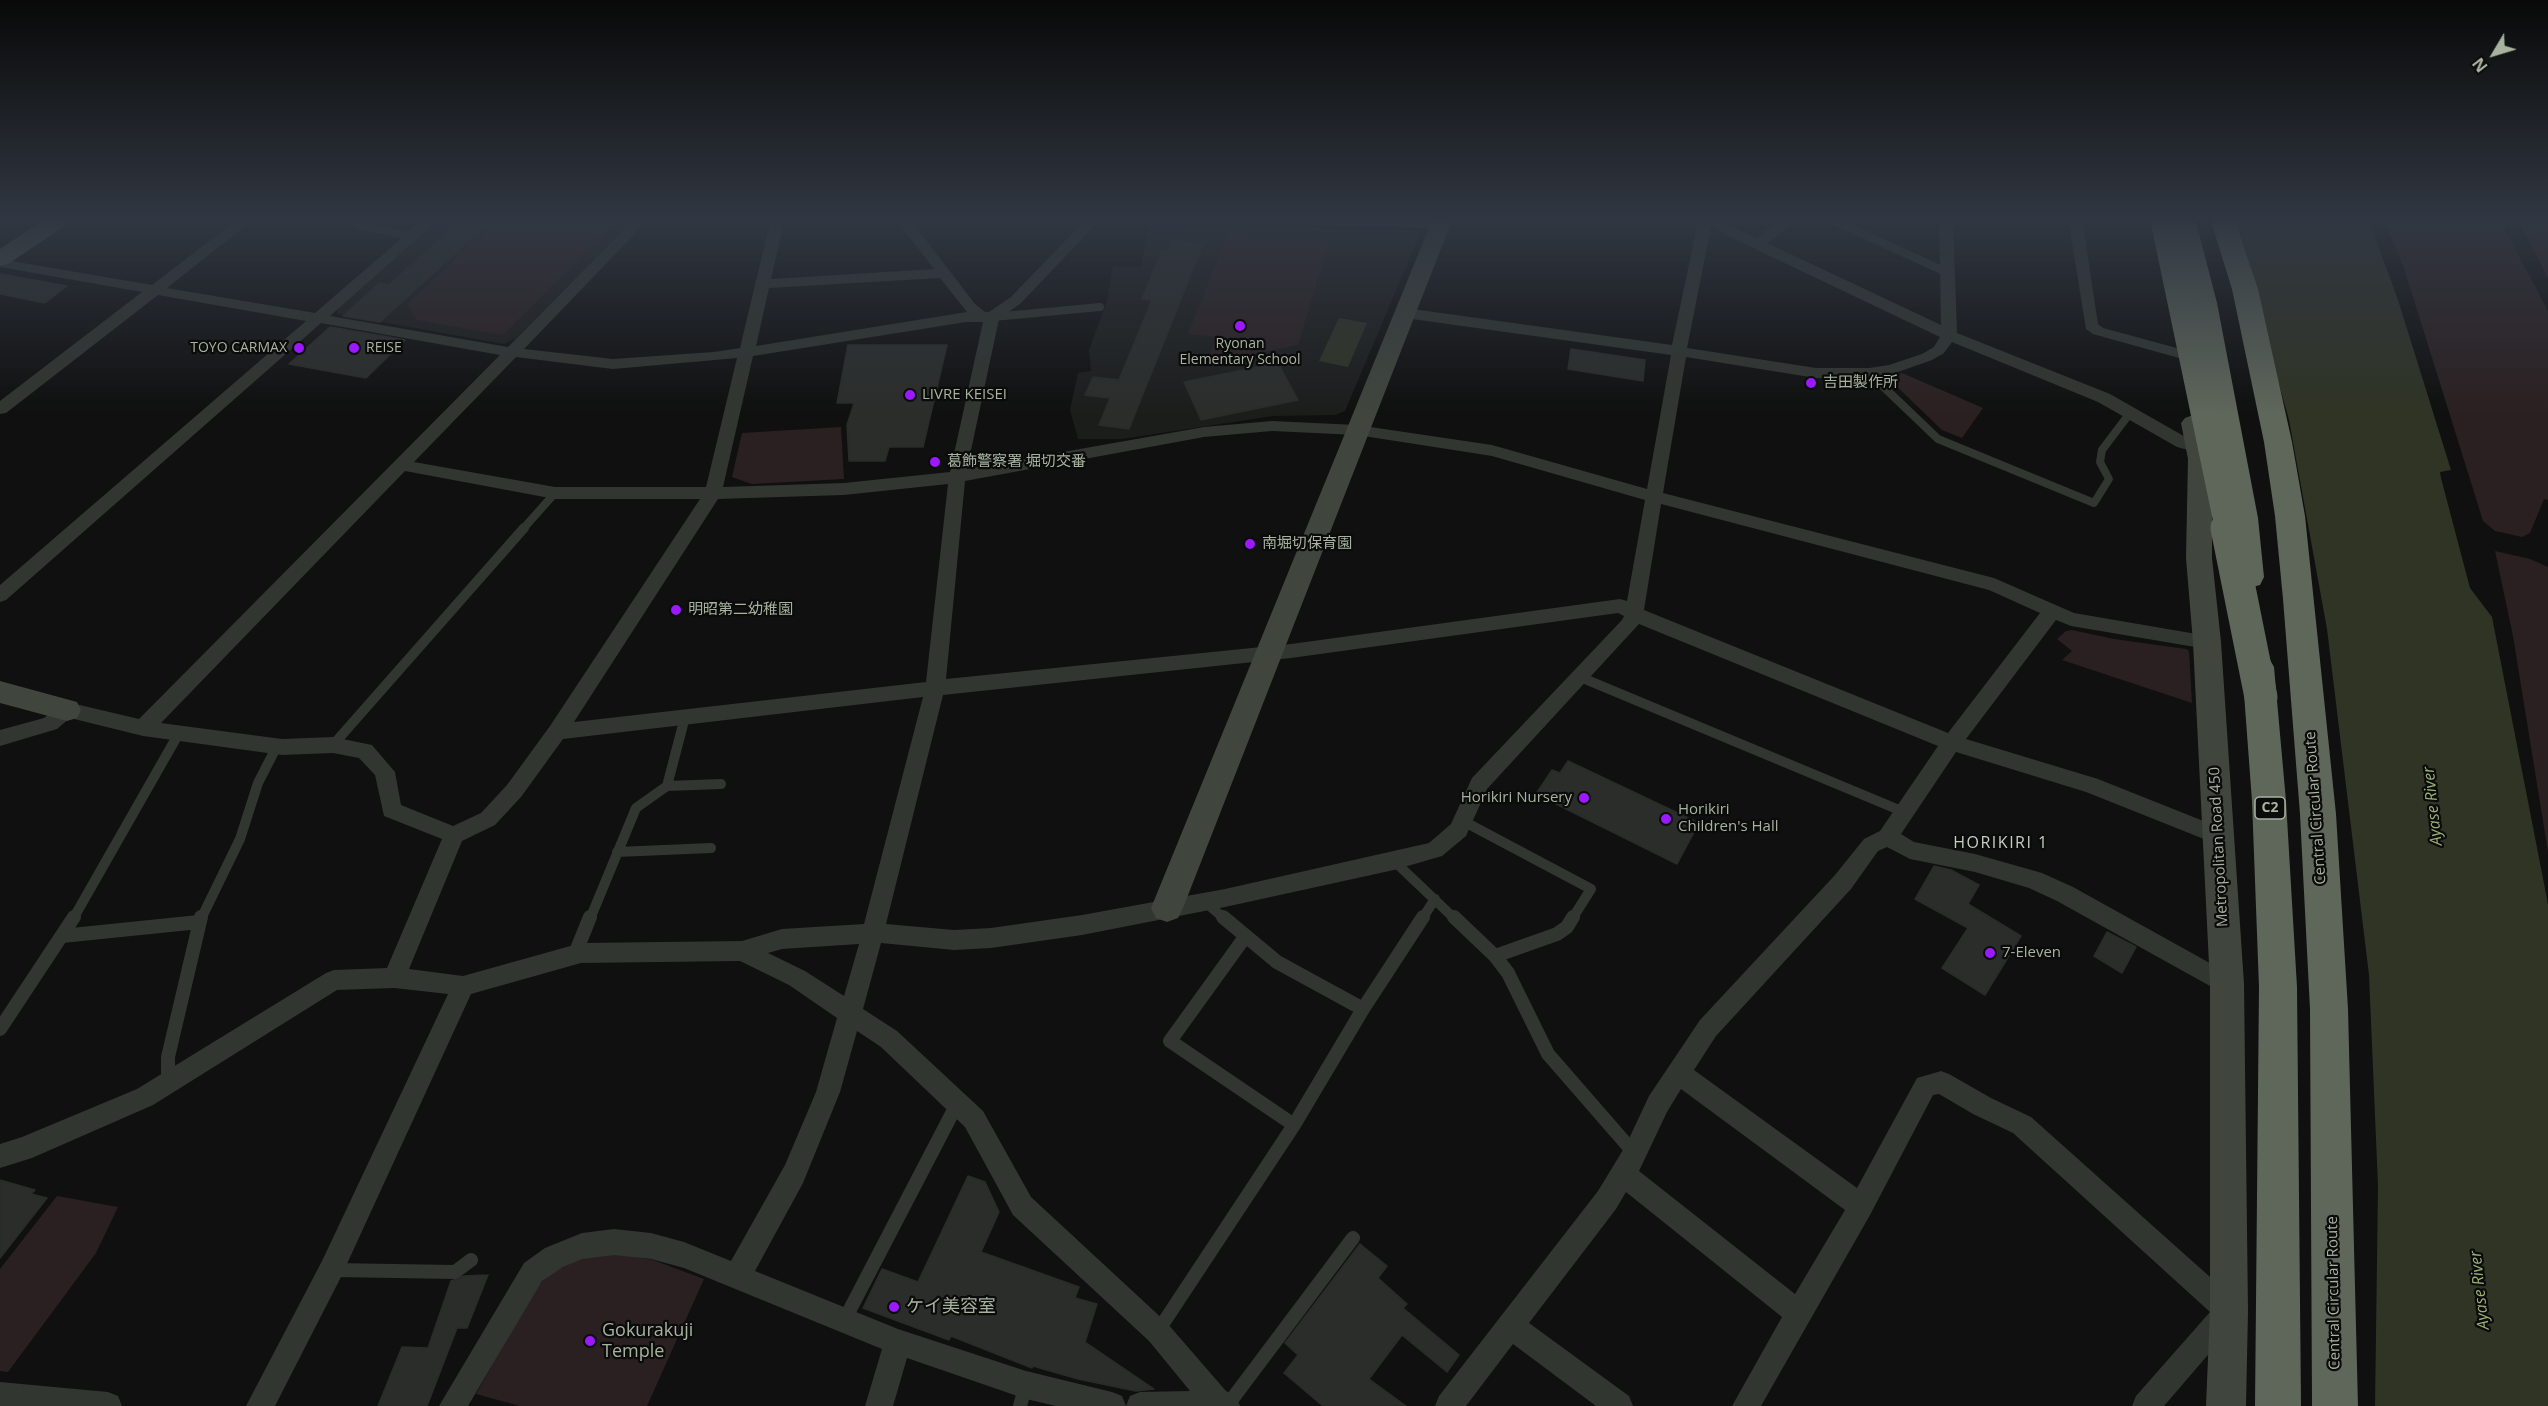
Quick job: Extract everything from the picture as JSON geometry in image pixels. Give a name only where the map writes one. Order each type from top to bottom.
[{"type":"highway","points":[[2177,284],[2210,453],[2241,588],[2261,697]]},
{"type":"highway","name":"C2","points":[[2199,284],[2243,518],[2270,801],[2278,987],[2278,1406]]},
{"type":"highway","points":[[2219,284],[2264,504],[2298,599]]},
{"type":"highway","name":"Central Circular Route","points":[[2243,284],[2278,442],[2289,516],[2318,813],[2329,1009],[2336,1406]]},
{"type":"main road","points":[[1167,908],[1417,284]]},
{"type":"main road","points":[[2170,284],[2172,292]]},
{"type":"main road","points":[[2172,292],[2173,284]]},
{"type":"main road","name":"Metropolitan Road 450","points":[[2172,292],[2179,353],[2199,448],[2199,558],[2207,642],[2219,836],[2226,984],[2229,1311],[2226,1406]]},
{"type":"main road","points":[[0,692],[67,710]]},
{"type":"street","points":[[126,284],[512,352],[613,364],[680,361],[987,317],[1016,300],[1032,284]]},
{"type":"street","points":[[0,409],[163,284]]},
{"type":"street","points":[[0,595],[358,284]]},
{"type":"street","points":[[144,728],[579,284]]},
{"type":"street","points":[[394,978],[454,835],[488,819],[514,791],[557,732],[713,494],[764,285],[785,284]]},
{"type":"street","points":[[953,284],[970,307],[987,317]]},
{"type":"street","points":[[0,1156],[23,1149],[145,1097],[334,980],[394,978],[463,986],[575,954],[742,951],[782,939],[873,933],[954,940],[991,938],[1082,925],[1204,902],[1435,850],[1459,830],[1479,784],[1630,623],[1634,613],[1656,497],[1692,284]]},
{"type":"street","points":[[1840,284],[1949,335],[2104,398],[2184,443],[2199,448]]},
{"type":"street","points":[[1405,313],[1679,351],[1816,373],[1869,373],[1912,364],[1939,350],[1949,335],[1947,284]]},
{"type":"street","points":[[2085,284],[2091,326],[2098,331],[2179,353]]},
{"type":"street","points":[[737,1277],[794,1174],[828,1092],[873,933],[935,688],[957,477],[988,325],[987,317]]},
{"type":"street","points":[[401,465],[555,493],[713,494],[844,489],[957,477],[1204,432],[1272,426],[1357,430],[1492,451],[1656,497],[1994,585],[2071,619],[2207,642]]},
{"type":"street","points":[[557,732],[935,688],[1269,654],[1620,606],[1928,735],[2091,785],[2219,836]]},
{"type":"street","points":[[1449,1406],[1607,1200],[1629,1164],[1658,1104],[1708,1028],[1843,882],[1871,845],[1887,837],[1952,742],[2053,610]]},
{"type":"street","points":[[0,738],[50,724],[67,710],[179,734],[277,746],[333,745],[365,751],[385,772],[391,810],[454,835]]},
{"type":"street","points":[[1887,837],[1910,850],[1975,863],[2034,880],[2065,894],[2226,984]]},
{"type":"street","points":[[742,951],[797,978],[889,1039],[975,1119],[1022,1206],[1158,1332],[1212,1405]]},
{"type":"street","points":[[260,1406],[331,1270],[463,986]]},
{"type":"street","points":[[1678,1073],[1861,1206]]},
{"type":"street","points":[[1746,1406],[1861,1206],[1925,1086],[1941,1082],[1982,1106],[2022,1125],[2229,1311],[2146,1406]]},
{"type":"street","points":[[1629,1164],[1799,1314]]},
{"type":"street","points":[[453,1406],[533,1272],[554,1257],[582,1246],[614,1242],[651,1246],[684,1255],[845,1319],[1023,1395],[1112,1406]]},
{"type":"street","points":[[1510,1326],[1619,1406]]},
{"type":"street","points":[[879,1406],[898,1342]]},
{"type":"street","points":[[0,1395],[108,1406]]},
{"type":"street","points":[[1140,1406],[1212,1405]]},
{"type":"lane","points":[[987,317],[1100,307]]},
{"type":"lane","points":[[1869,373],[1938,439],[2094,503],[2109,479],[2100,462],[2102,450],[2130,413]]},
{"type":"lane","points":[[333,745],[555,493]]},
{"type":"lane","points":[[1580,677],[1904,812]]},
{"type":"lane","points":[[667,786],[685,717]]},
{"type":"lane","points":[[0,1029],[62,936],[179,734]]},
{"type":"lane","points":[[168,1083],[168,1057],[199,922],[240,839],[258,783],[277,746]]},
{"type":"lane","points":[[575,954],[636,808],[667,786],[721,784]]},
{"type":"lane","points":[[1463,821],[1591,889],[1567,927],[1557,934],[1495,956]]},
{"type":"lane","points":[[617,852],[711,848]]},
{"type":"lane","points":[[1394,861],[1495,956],[1508,973],[1548,1054],[1629,1164]]},
{"type":"lane","points":[[1158,1332],[1294,1125],[1364,1009],[1435,899]]},
{"type":"lane","points":[[1204,902],[1277,962],[1364,1009]]},
{"type":"lane","points":[[62,936],[199,922]]},
{"type":"lane","points":[[1245,937],[1170,1041],[1294,1125]]},
{"type":"lane","points":[[845,1319],[957,1103]]},
{"type":"lane","points":[[1212,1405],[1353,1238]]},
{"type":"lane","points":[[331,1270],[455,1272],[471,1260]]},
{"type":"shaded area","points":[[365,284],[570,284],[516,338],[504,344],[338,314],[336,309]]},
{"type":"shaded area","points":[[429,284],[554,284],[503,335],[417,320],[407,304]]},
{"type":"shaded area","name":"Ryonan Elementary School","points":[[1110,284],[1399,284],[1345,411],[1335,415],[1273,416],[1122,439],[1078,439],[1070,410],[1078,373],[1091,371],[1089,350],[1107,301]]},
{"type":"shaded area","points":[[1208,284],[1316,284],[1298,345],[1207,363],[1216,337],[1188,334]]},
{"type":"shaded area","points":[[2409,284],[2534,284],[2548,311],[2548,500],[2544,499],[2530,533],[2522,537],[2495,531],[2483,521]]},
{"type":"shaded area","points":[[1902,373],[1983,408],[1962,438],[1942,430],[1887,377]]},
{"type":"shaded area","points":[[841,427],[844,479],[752,484],[732,477],[742,433]]},
{"type":"shaded area","points":[[2495,551],[2530,559],[2548,567],[2548,852],[2513,636]]},
{"type":"shaded area","points":[[2072,630],[2114,639],[2186,649],[2189,651],[2192,703],[2062,660],[2072,651],[2057,639],[2066,631]]},
{"type":"shaded area","points":[[57,1196],[118,1207],[96,1253],[8,1372],[0,1371],[0,1269]]},
{"type":"shaded area","name":"Gokurakuji Temple","points":[[618,1254],[653,1260],[704,1279],[647,1406],[520,1406],[476,1394],[536,1288],[549,1274],[585,1256]]},
{"type":"water","name":"Ayase River","points":[[2251,284],[2392,284],[2451,470],[2440,472],[2470,588],[2492,617],[2548,904],[2548,1406],[2375,1406],[2378,1186],[2369,975],[2327,629],[2289,420]]},
{"type":"water","points":[[1339,318],[1367,323],[1348,367],[1319,361]]},
{"type":"building","points":[[0,284],[54,284],[67,286],[45,303],[0,294]]},
{"type":"building","points":[[378,284],[422,284],[380,322],[343,316]]},
{"type":"building","points":[[1148,284],[1187,284],[1129,429],[1099,425],[1110,398],[1085,395],[1093,377],[1119,380],[1152,300],[1142,299]]},
{"type":"building","points":[[330,327],[405,340],[366,378],[289,364]]},
{"type":"building","points":[[848,345],[947,345],[923,447],[889,447],[885,461],[849,461],[847,425],[854,403],[837,403]]},
{"type":"building","points":[[1571,349],[1645,360],[1643,381],[1568,369]]},
{"type":"building","points":[[1278,363],[1298,400],[1201,420],[1184,382]]},
{"type":"building","points":[[1568,761],[1699,823],[1677,864],[1536,794],[1552,770],[1560,773]]},
{"type":"building","points":[[1934,866],[1951,870],[1979,885],[1968,904],[2021,936],[1985,995],[1942,968],[1968,928],[1915,899]]},
{"type":"building","points":[[2107,932],[2136,947],[2122,973],[2094,956]]},
{"type":"building","points":[[968,1176],[985,1182],[999,1212],[981,1252],[1079,1287],[1075,1298],[1097,1304],[1085,1342],[1154,1389],[1136,1391],[1078,1379],[1033,1366],[1032,1368],[951,1336],[949,1340],[863,1308],[882,1269],[918,1282]]},
{"type":"building","points":[[0,1180],[35,1190],[31,1194],[47,1198],[0,1258]]},
{"type":"building","points":[[1360,1244],[1387,1266],[1378,1278],[1407,1304],[1403,1308],[1459,1355],[1447,1372],[1402,1335],[1369,1379],[1406,1406],[1323,1406],[1284,1373],[1298,1355],[1285,1343]]},
{"type":"building","points":[[488,1275],[467,1328],[457,1328],[427,1406],[378,1406],[402,1347],[428,1348],[451,1281],[464,1276]]},
{"type":"place","name":"Ryonan Elementary School","points":[[1240,326]]},
{"type":"place","name":"TOYO CARMAX","points":[[299,348]]},
{"type":"place","name":"REISE","points":[[354,348]]},
{"type":"place","name":"吉田製作所","points":[[1811,383]]},
{"type":"place","name":"LIVRE KEISEI","points":[[910,395]]},
{"type":"place","name":"葛飾警察署 堀切交番","points":[[935,462]]},
{"type":"place","name":"南堀切保育園","points":[[1250,544]]},
{"type":"place","name":"明昭第二幼稚園","points":[[676,610]]},
{"type":"place","name":"Horikiri Nursery","points":[[1584,798]]},
{"type":"place","name":"Horikiri Children's Hall","points":[[1666,819]]},
{"type":"place","name":"7-Eleven","points":[[1990,953]]},
{"type":"place","name":"ケイ美容室","points":[[894,1307]]},
{"type":"place","name":"Gokurakuji Temple","points":[[590,1341]]},
{"type":"district","name":"HORIKIRI 1","points":[[2001,843]]}]
